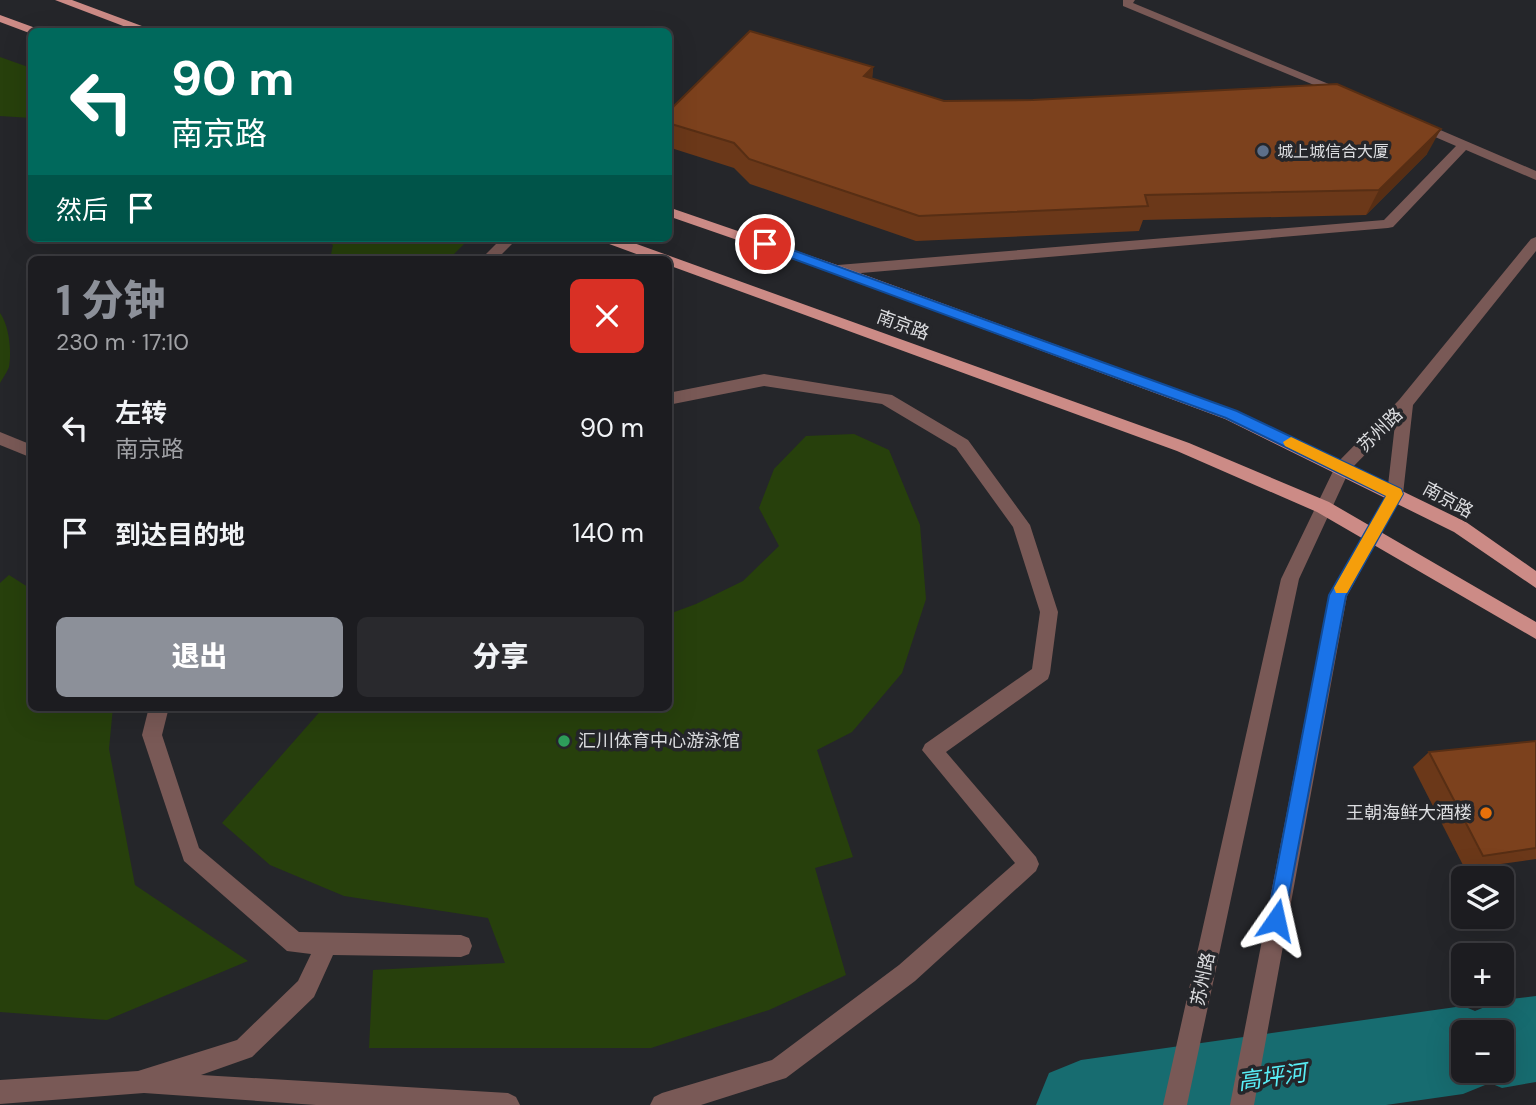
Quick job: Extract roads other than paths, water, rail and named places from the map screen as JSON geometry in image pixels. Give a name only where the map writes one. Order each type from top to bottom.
[{"type":"main road","points":[[61,0],[141,28]]},
{"type":"main road","points":[[0,18],[28,29]]},
{"type":"main road","name":"南京路","points":[[672,212],[838,270],[1231,415],[1343,467],[1460,527],[1536,581]]},
{"type":"main road","name":"南京路","points":[[617,242],[655,256]]},
{"type":"main road","name":"南京路","points":[[672,262],[1184,447],[1323,506],[1536,631]]},
{"type":"street","points":[[1129,0],[1127,4],[1354,97]]},
{"type":"street","points":[[1403,118],[1536,176]]},
{"type":"street","points":[[838,270],[1388,224],[1464,145]]},
{"type":"street","points":[[491,256],[507,242]]},
{"type":"street","points":[[1405,404],[1536,242]]},
{"type":"street","points":[[662,1105],[778,1070],[907,973],[1029,864],[932,750],[1041,673],[1049,612],[1021,525],[962,444],[886,400],[764,380],[672,398]]},
{"type":"street","name":"苏州路","points":[[1175,1105],[1290,579],[1343,467],[1405,404]]},
{"type":"street","name":"苏州路","points":[[1242,1105],[1338,595],[1395,494],[1405,404]]},
{"type":"street","points":[[0,438],[28,450]]},
{"type":"street","points":[[158,711],[152,735],[191,854],[295,943],[461,946]]},
{"type":"street","points":[[138,1083],[244,1049],[306,989],[327,943]]},
{"type":"street","points":[[0,1092],[138,1083],[369,1099],[508,1105]]},
{"type":"waterway","name":"高坪河","points":[[1514,1042],[1536,1039]]},
{"type":"waterway","name":"高坪河","points":[[1081,1105],[1451,1052]]},
{"type":"place","name":"城上城信合大厦","points":[[1263,151]]},
{"type":"place","name":"汇川体育中心游泳馆","points":[[564,741]]},
{"type":"place","name":"王朝海鲜大酒楼","points":[[1486,813]]}]
